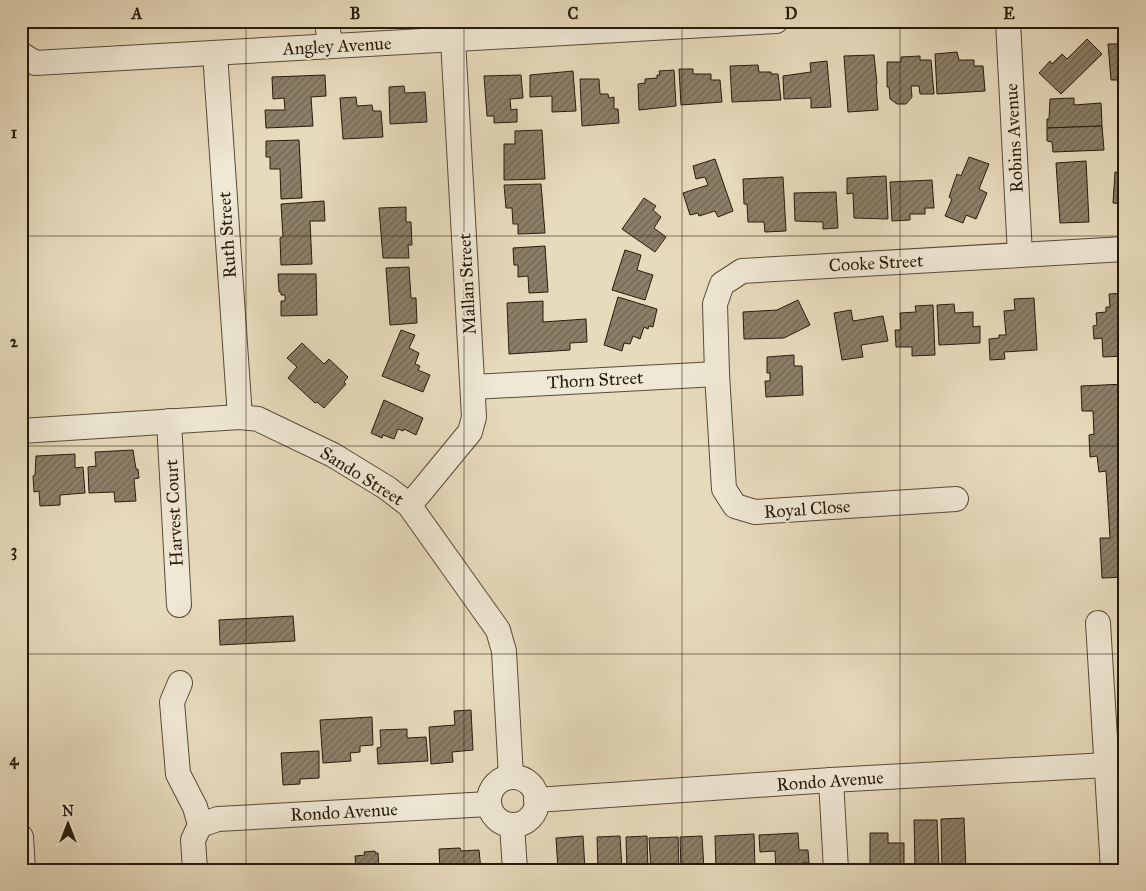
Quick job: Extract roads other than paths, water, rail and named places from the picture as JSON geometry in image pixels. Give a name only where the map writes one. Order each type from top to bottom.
[{"type":"street","points":[[328,21],[330,46]]},
{"type":"street","name":"Angley Avenue","points":[[21,54],[35,63],[776,21]]},
{"type":"street","name":"Robins Avenue","points":[[1008,21],[1020,255]]},
{"type":"street","name":"Mallan Street","points":[[409,505],[470,432],[474,417],[453,40]]},
{"type":"street","name":"Ruth Street","points":[[215,53],[240,417]]},
{"type":"street","name":"Cooke Street","points":[[716,374],[715,304],[722,284],[742,271],[1125,249]]},
{"type":"street","name":"Thorn Street","points":[[473,387],[716,374]]},
{"type":"street","name":"Royal Close","points":[[716,374],[724,489],[735,506],[755,512],[956,499]]},
{"type":"street","name":"Sando Street","points":[[21,431],[240,417],[258,419],[333,455],[387,488],[409,505],[498,630],[504,651],[511,777]]},
{"type":"street","name":"Harvest Court","points":[[169,421],[178,605]]},
{"type":"street","points":[[1098,623],[1116,765],[1113,870]]},
{"type":"street","points":[[180,683],[172,702],[178,774],[195,808],[200,825],[193,840],[195,870]]},
{"type":"street","name":"Rondo Avenue","points":[[536,800],[830,780],[1116,765]]},
{"type":"street","points":[[511,777],[521,779],[529,784],[535,792],[536,800],[534,812],[529,818],[512,825],[505,824],[495,817],[489,804],[491,790],[496,783],[511,777]]},
{"type":"street","points":[[830,780],[836,870]]},
{"type":"street","name":"Rondo Avenue","points":[[200,825],[218,819],[489,804]]},
{"type":"street","points":[[512,825],[515,870]]},
{"type":"street","points":[[21,837],[23,870]]}]
